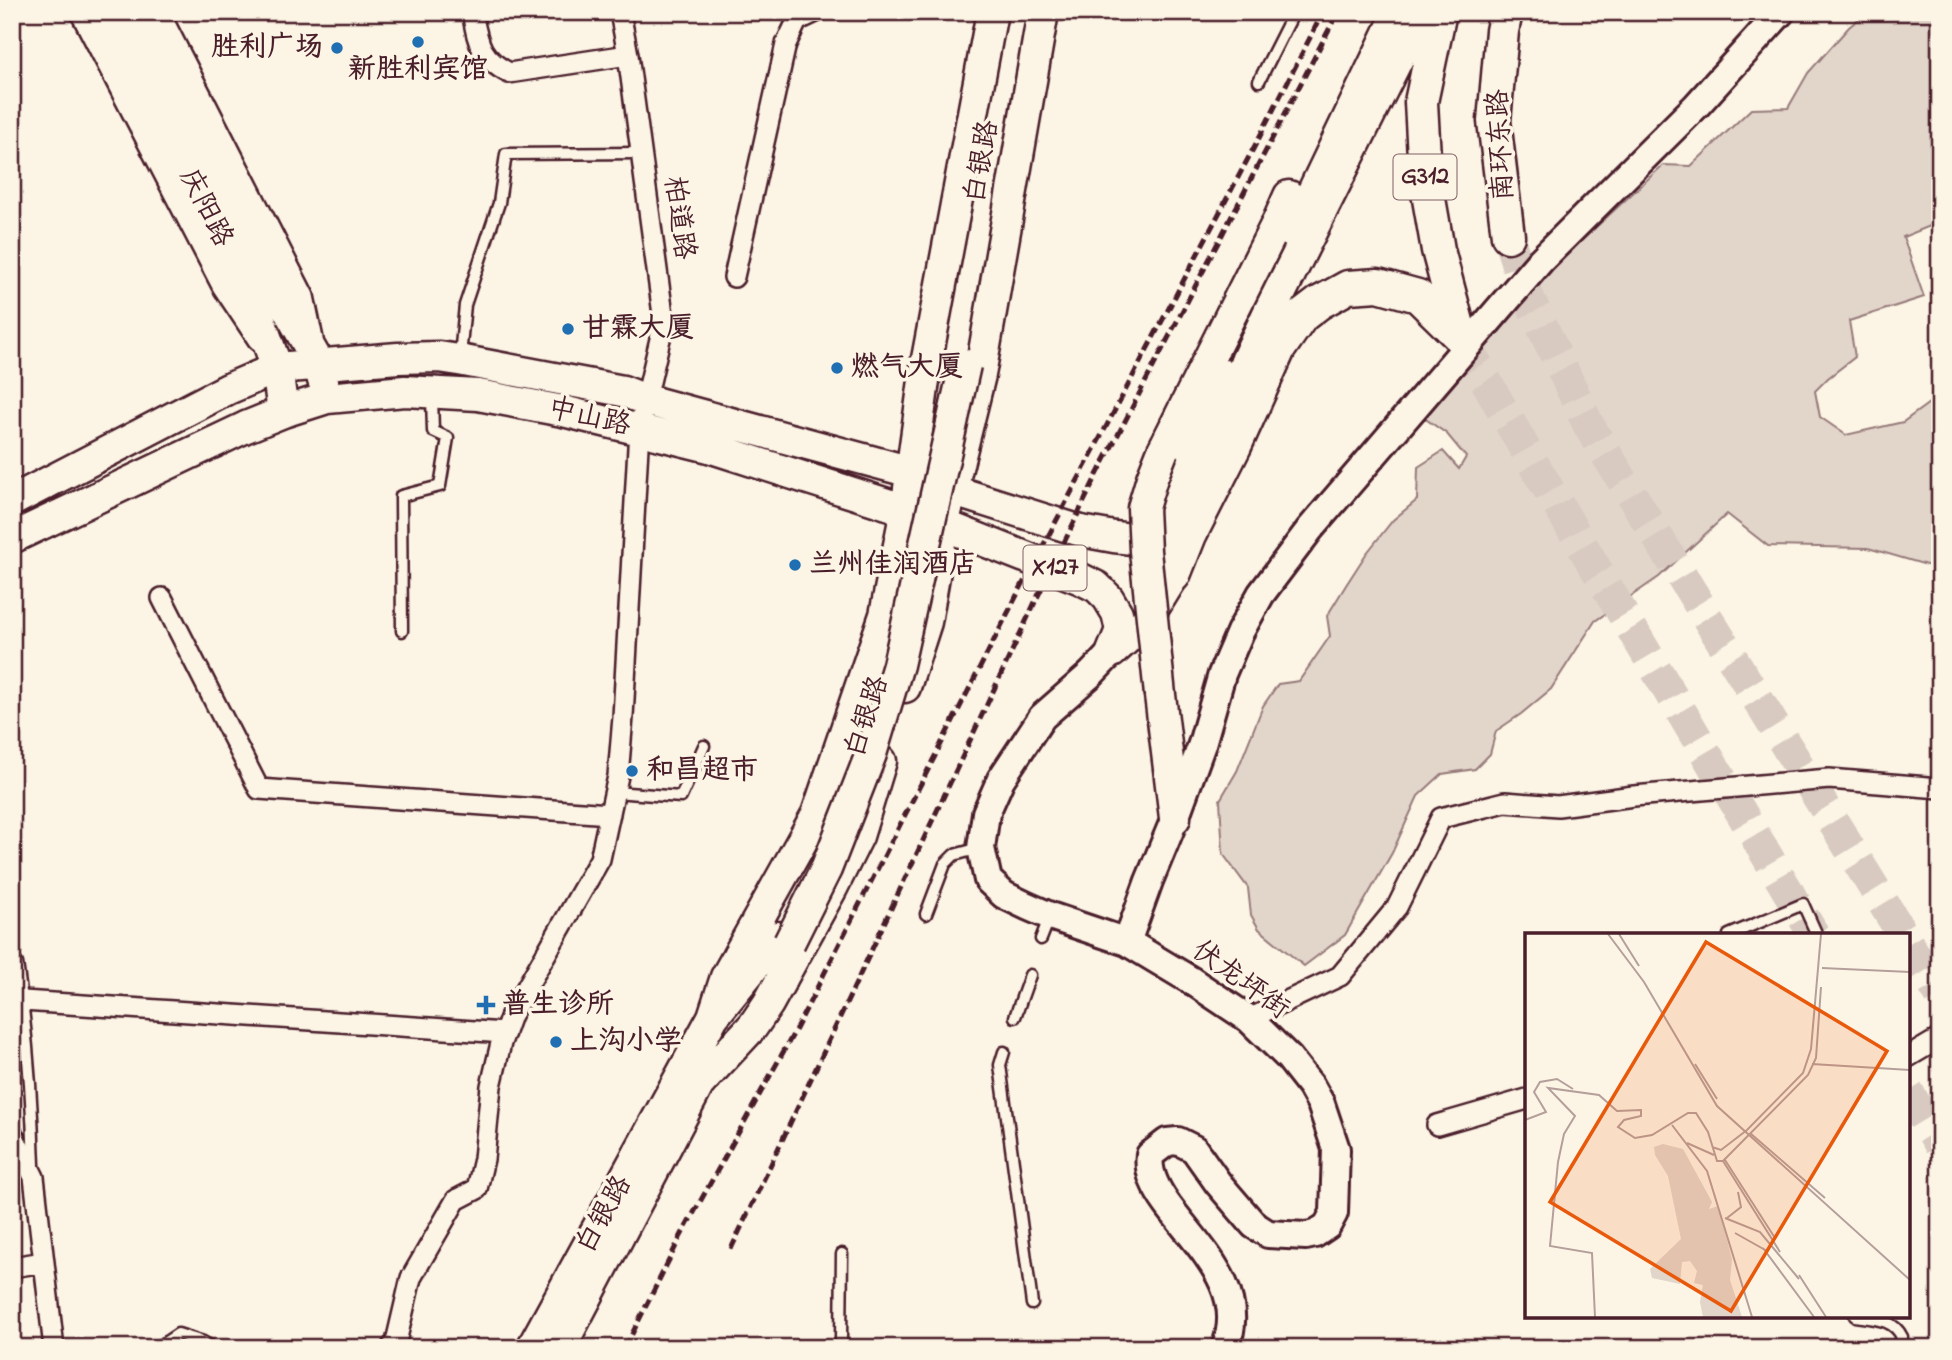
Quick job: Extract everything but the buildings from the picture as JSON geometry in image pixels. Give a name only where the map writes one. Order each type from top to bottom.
[{"type":"highway","points":[[1151,541],[1173,521],[1192,490],[1224,411],[1269,316],[1420,12]]},
{"type":"highway","name":"G312","points":[[1174,575],[1190,535],[1235,446],[1279,349],[1302,316],[1348,286],[1378,285],[1418,296],[1462,340],[1438,250],[1425,176],[1420,102],[1440,12]]},
{"type":"highway","name":"南环东路","points":[[1506,18],[1494,121],[1508,236]]},
{"type":"main road","name":"庆阳路","points":[[106,12],[256,309],[277,368],[283,412]]},
{"type":"main road","name":"庆阳路","points":[[137,12],[281,297],[319,364],[327,398]]},
{"type":"main road","points":[[713,1017],[726,977],[817,814],[885,615],[906,510],[927,359],[992,12]]},
{"type":"main road","name":"白银路","points":[[532,1348],[713,1017],[784,940],[859,750],[886,662],[948,360],[1009,12]]},
{"type":"main road","name":"白银路","points":[[560,1348],[716,1053],[826,869],[871,754],[898,665],[965,365],[1027,12]]},
{"type":"main road","points":[[699,1084],[753,1026],[768,1004],[858,836],[926,622],[943,525],[980,375],[1043,12]]},
{"type":"main road","points":[[1175,818],[1145,551],[1143,509],[1163,450],[1278,221],[1297,176],[1390,12]]},
{"type":"main road","points":[[1151,541],[1157,516],[1399,12]]},
{"type":"main road","points":[[1127,942],[1202,744],[1222,674],[1240,632],[1261,594],[1293,550],[1376,450],[1541,260],[1686,115],[1781,12]]},
{"type":"main road","name":"中山路","points":[[12,501],[228,389],[277,368],[439,357],[623,391],[642,415],[709,447],[906,510],[1082,579],[1097,587],[1117,613],[1121,630],[1112,652]]},
{"type":"main road","name":"中山路","points":[[12,538],[234,432],[283,412],[327,398],[405,391],[478,395],[563,411],[642,415],[911,472],[951,490],[1081,531],[1151,541],[1174,539],[1178,545],[1174,575]]},
{"type":"main road","points":[[1112,652],[1145,622],[1174,575]]},
{"type":"main road","name":"伏龙坪街","points":[[1112,652],[1042,717],[1002,779],[986,813],[981,848],[988,880],[1046,927],[1127,942],[1249,1019],[1289,1058],[1321,1104],[1336,1149],[1334,1213],[1327,1226],[1315,1234],[1268,1234],[1254,1225],[1217,1183],[1194,1149],[1178,1141],[1167,1142],[1150,1155],[1149,1163],[1156,1188],[1215,1268],[1227,1289],[1231,1323],[1225,1348]]},
{"type":"street","points":[[80,12],[222,286],[277,368]]},
{"type":"street","points":[[159,12],[303,296],[319,364]]},
{"type":"street","points":[[472,12],[478,42],[485,56],[509,73],[628,55]]},
{"type":"street","name":"柏道路","points":[[391,1348],[396,1342],[411,1278],[456,1200],[477,1189],[484,1159],[491,1086],[505,1032],[511,1015],[600,859],[618,776],[642,415],[664,322],[620,12]]},
{"type":"street","points":[[734,277],[786,44],[797,21],[816,12]]},
{"type":"street","points":[[162,598],[259,789],[610,814]]},
{"type":"street","points":[[1249,1019],[1340,976],[1397,907],[1441,818],[1505,802],[1558,806],[1634,796],[1829,779],[1940,788]]},
{"type":"street","points":[[23,1001],[505,1032]]},
{"type":"street","points":[[1910,1056],[1940,1038]]},
{"type":"street","points":[[1437,1125],[1525,1100]]},
{"type":"street","points":[[12,1133],[34,1177],[54,1348]]},
{"type":"street","points":[[12,1267],[44,1262]]},
{"type":"lane","points":[[1259,80],[1294,12]]},
{"type":"lane","points":[[459,360],[466,304],[499,203],[506,155],[640,153]]},
{"type":"lane","points":[[402,631],[401,496],[440,486],[448,438],[433,431],[432,393]]},
{"type":"lane","points":[[614,792],[681,797],[704,746]]},
{"type":"lane","points":[[926,914],[945,864],[954,855],[981,848]]},
{"type":"lane","points":[[1734,933],[1803,904],[1816,933]]},
{"type":"lane","points":[[17,963],[32,1096],[34,1177]]},
{"type":"lane","points":[[1015,1017],[1030,975]]},
{"type":"lane","points":[[1004,1052],[1000,1065],[1032,1304]]},
{"type":"lane","points":[[842,1254],[843,1348]]},
{"type":"lane","points":[[1866,1318],[1889,1322],[1900,1332],[1902,1337],[1896,1348]]},
{"type":"lane","points":[[157,1348],[178,1334],[214,1348]]},
{"type":"shaded area","points":[[1867,12],[1940,12],[1940,222],[1903,237],[1924,297],[1849,321],[1855,357],[1815,391],[1820,417],[1846,435],[1903,422],[1940,395],[1940,569],[1868,548],[1768,546],[1727,514],[1659,577],[1595,621],[1551,689],[1496,731],[1490,754],[1475,769],[1442,774],[1418,796],[1392,853],[1345,935],[1304,966],[1259,929],[1251,915],[1248,888],[1223,854],[1220,800],[1237,771],[1263,706],[1278,684],[1299,681],[1330,636],[1327,616],[1366,554],[1393,520],[1417,500],[1418,467],[1443,451],[1459,469],[1466,457],[1447,434],[1420,415],[1538,281],[1663,165],[1691,166],[1751,109],[1788,108],[1808,73],[1849,27]]},
{"type":"tunnel","points":[[1508,236],[1525,290],[1589,426],[1902,933]]},
{"type":"tunnel","points":[[1462,339],[1813,933]]},
{"type":"tunnel","points":[[1910,947],[1940,995]]},
{"type":"tunnel","points":[[1910,1095],[1940,1145]]},
{"type":"railway","points":[[625,1348],[681,1236],[796,1029],[1017,595],[1323,12]]},
{"type":"railway","points":[[731,1249],[1097,475],[1338,12]]},
{"type":"place","name":"新胜利宾馆","points":[[418,42]]},
{"type":"place","name":"胜利广场","points":[[337,48]]},
{"type":"place","name":"甘霖大厦","points":[[568,329]]},
{"type":"place","name":"燃气大厦","points":[[837,368]]},
{"type":"place","name":"兰州佳润酒店","points":[[795,565]]},
{"type":"place","name":"和昌超市","points":[[632,771]]},
{"type":"place","name":"普生诊所","points":[[486,1005]]},
{"type":"place","name":"上沟小学","points":[[556,1042]]}]
